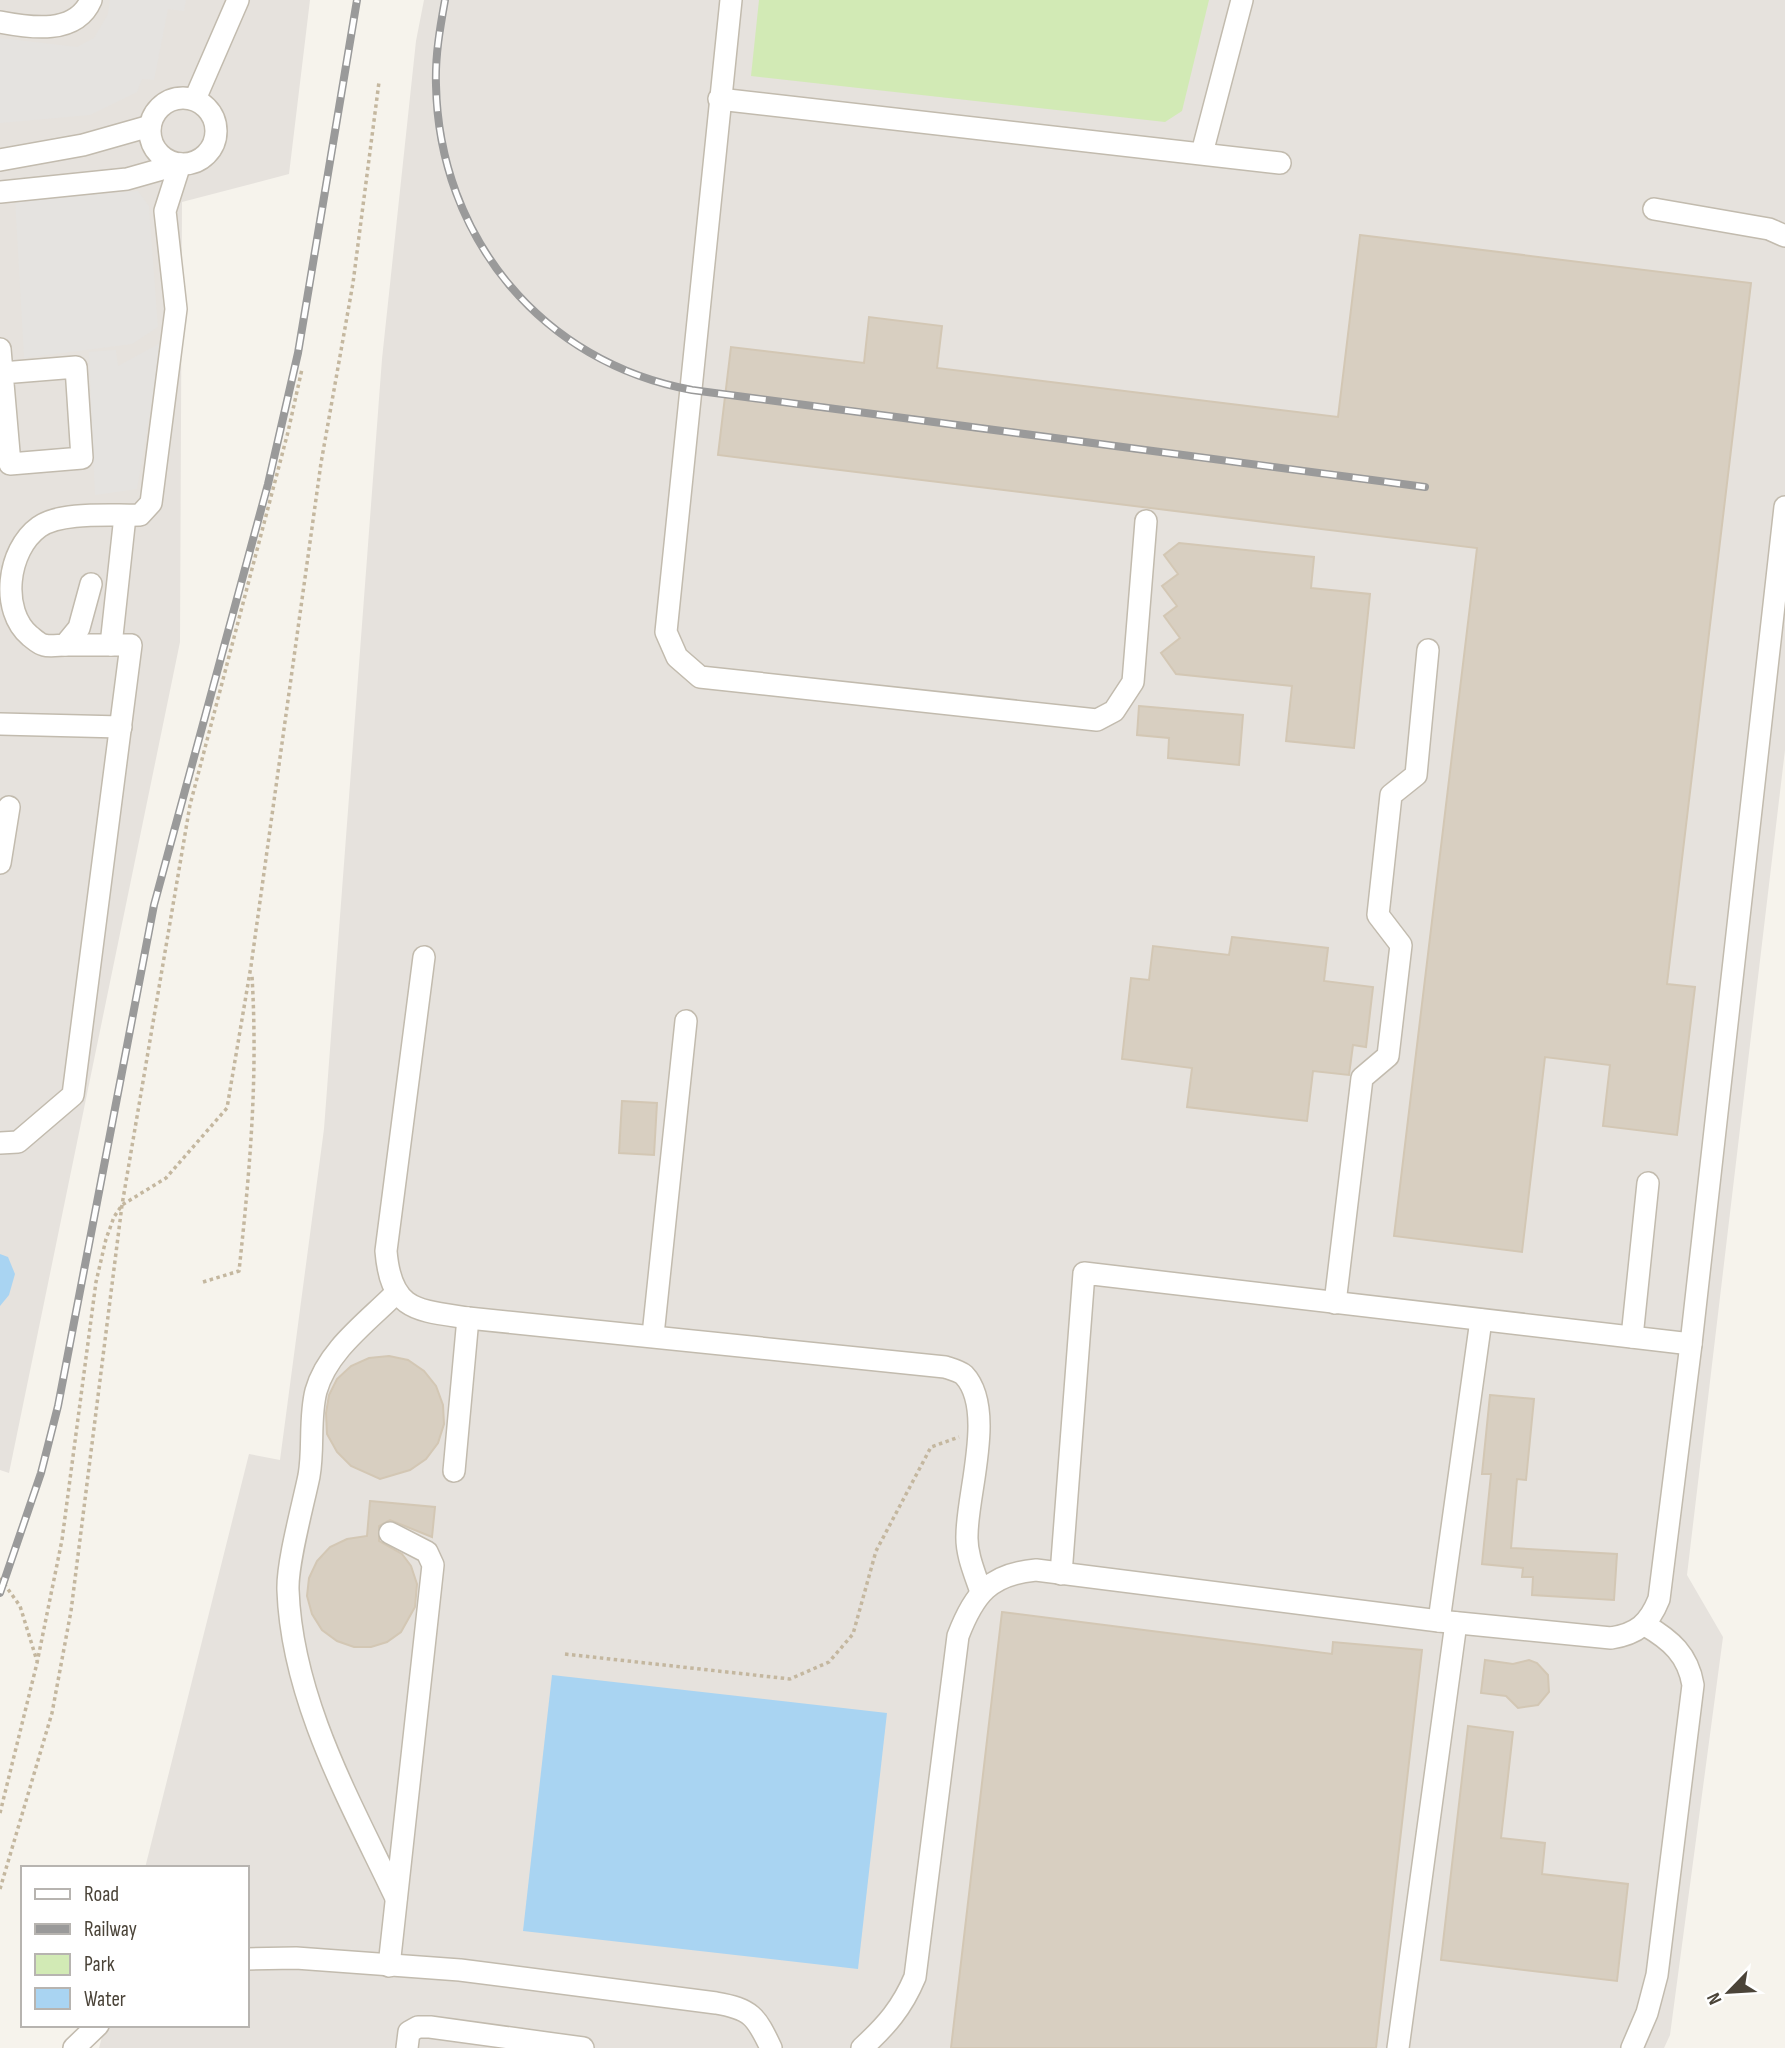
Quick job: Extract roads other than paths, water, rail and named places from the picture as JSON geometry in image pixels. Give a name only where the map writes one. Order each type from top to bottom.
[{"type":"lane","points":[[0,22],[36,29],[71,22],[91,0]]},
{"type":"lane","points":[[195,99],[238,0]]},
{"type":"lane","points":[[731,0],[666,632],[677,657],[700,677],[1097,720],[1114,710],[1133,682],[1146,521]]},
{"type":"lane","points":[[1202,153],[1242,0]]},
{"type":"lane","points":[[0,192],[127,179],[201,159],[211,149],[216,138],[213,114],[195,99],[181,97],[159,106],[150,126],[155,149],[163,158],[180,164]]},
{"type":"lane","points":[[719,99],[1280,163]]},
{"type":"lane","points":[[0,160],[83,145],[150,126]]},
{"type":"lane","points":[[0,1143],[18,1142],[73,1095],[131,645],[42,645],[19,627],[10,602],[13,569],[23,543],[40,526],[58,518],[140,515],[151,503],[176,309],[165,211],[180,164]]},
{"type":"lane","points":[[1654,209],[1769,229],[1785,236]]},
{"type":"lane","points":[[0,349],[3,417],[10,464],[82,458],[76,367],[2,373]]},
{"type":"lane","points":[[862,2048],[887,2025],[904,2004],[915,1977],[958,1636],[967,1612],[981,1592],[997,1579],[1014,1572],[1061,1574],[1448,1622],[1611,1638],[1627,1636],[1645,1625],[1659,1599],[1691,1344],[1785,507]]},
{"type":"lane","points":[[111,645],[125,516]]},
{"type":"lane","points":[[65,645],[79,628],[91,584]]},
{"type":"lane","points":[[1335,1303],[1362,1078],[1388,1056],[1401,945],[1378,915],[1391,795],[1416,775],[1428,650]]},
{"type":"lane","points":[[0,724],[121,727]]},
{"type":"lane","points":[[0,863],[9,807]]},
{"type":"lane","points":[[424,957],[386,1251],[388,1272],[395,1294],[409,1306],[421,1310],[468,1318],[945,1367],[962,1373],[971,1385],[978,1403],[978,1441],[967,1536],[972,1567],[981,1592]]},
{"type":"lane","points":[[653,1335],[686,1021]]},
{"type":"lane","points":[[1632,1337],[1648,1183]]},
{"type":"lane","points":[[1061,1574],[1084,1273],[1691,1344]]},
{"type":"lane","points":[[395,1294],[338,1350],[316,1392],[311,1465],[287,1587],[293,1646],[313,1712],[329,1755],[396,1898]]},
{"type":"lane","points":[[454,1471],[468,1318]]},
{"type":"lane","points":[[1398,2048],[1481,1320]]},
{"type":"lane","points":[[389,1966],[433,1565],[427,1552],[390,1533]]},
{"type":"lane","points":[[1632,2048],[1647,2013],[1657,1975],[1693,1685],[1690,1665],[1679,1649],[1645,1625]]},
{"type":"lane","points":[[248,1959],[296,1958],[460,1970],[741,2008],[755,2017],[771,2048]]},
{"type":"lane","points":[[74,2048],[96,2027]]},
{"type":"lane","points":[[407,2048],[410,2032],[418,2027],[510,2043],[583,2048]]},
{"type":"water","points":[[0,1254],[8,1257],[15,1274],[9,1295],[0,1306]]},
{"type":"water","points":[[552,1675],[887,1713],[858,1969],[523,1931]]},
{"type":"railway","points":[[0,1593],[41,1473],[58,1406],[154,905],[268,484],[298,353],[357,0]]},
{"type":"railway","points":[[445,0],[437,53],[436,85],[442,141],[456,193],[479,241],[509,284],[546,322],[589,352],[638,375],[692,390],[1425,487]]}]
